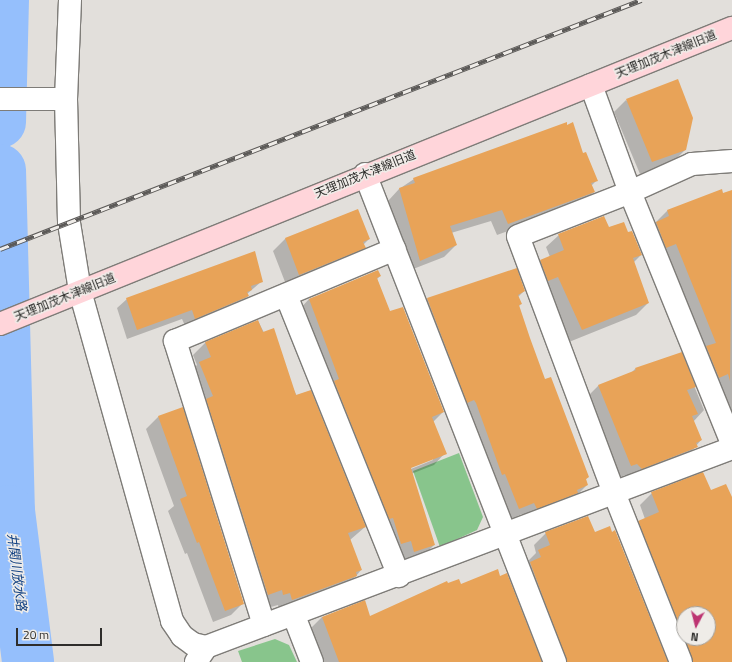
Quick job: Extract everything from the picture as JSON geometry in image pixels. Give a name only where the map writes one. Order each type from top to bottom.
[{"type":"street","points":[[70,0],[60,99],[69,223],[80,290],[172,622],[182,636],[193,644],[201,655],[264,625],[294,616],[732,448]]},
{"type":"street","name":"天理加茂木津線旧道","points":[[0,324],[366,174],[732,28]]},
{"type":"street","points":[[591,85],[630,192],[732,443]]},
{"type":"street","points":[[0,99],[60,99]]},
{"type":"street","points":[[681,662],[614,493],[518,236],[630,192],[692,164],[732,161]]},
{"type":"street","points":[[366,174],[507,534],[555,662]]},
{"type":"street","points":[[264,625],[175,341],[395,249]]},
{"type":"street","points":[[286,295],[399,576]]},
{"type":"street","points":[[294,616],[312,662]]},
{"type":"green space","points":[[459,453],[483,517],[477,530],[440,547],[413,471]]},
{"type":"green space","points":[[275,639],[289,645],[297,662],[242,662],[238,651]]},
{"type":"building","points":[[678,79],[693,118],[686,150],[652,162],[626,99]]},
{"type":"building","points":[[567,122],[567,125],[573,122],[583,153],[586,152],[598,181],[591,183],[595,192],[508,224],[502,210],[450,226],[457,245],[420,261],[399,188],[415,183],[413,178]]},
{"type":"building","points":[[722,189],[723,193],[732,190],[730,381],[728,374],[719,378],[706,346],[716,343],[676,244],[666,248],[656,222],[669,216],[667,210]]},
{"type":"building","points":[[358,209],[370,239],[363,242],[366,248],[299,275],[285,238]]},
{"type":"building","points":[[604,216],[609,227],[624,222],[628,232],[632,231],[642,255],[633,258],[649,303],[582,330],[558,277],[548,281],[540,260],[564,250],[558,234]]},
{"type":"building","points":[[255,251],[263,282],[251,286],[252,290],[247,292],[249,296],[195,319],[192,310],[137,330],[126,298]]},
{"type":"building","points":[[517,268],[525,291],[518,295],[522,304],[519,305],[530,338],[545,379],[551,377],[589,477],[586,479],[588,485],[577,490],[578,493],[537,509],[534,503],[519,509],[505,474],[502,475],[476,403],[474,400],[467,403],[427,298]]},
{"type":"building","points":[[378,270],[381,276],[377,278],[390,311],[403,307],[444,412],[432,417],[447,454],[411,468],[435,545],[414,552],[411,541],[401,544],[393,518],[389,519],[334,381],[339,379],[309,299]]},
{"type":"building","points":[[258,320],[263,332],[274,328],[296,395],[311,390],[366,527],[348,533],[362,570],[356,572],[357,576],[292,600],[290,593],[283,595],[282,590],[268,595],[206,399],[213,396],[199,362],[211,357],[205,342]]},
{"type":"building","points":[[682,352],[696,387],[687,390],[698,414],[692,416],[702,440],[696,443],[698,447],[642,469],[637,464],[631,466],[598,385],[636,370],[635,368]]},
{"type":"building","points":[[183,407],[244,604],[225,611],[199,542],[197,543],[180,499],[187,496],[158,416]]},
{"type":"building","points":[[703,472],[711,490],[726,484],[732,497],[732,662],[693,662],[688,646],[716,646],[716,606],[676,606],[676,616],[638,521],[659,512],[651,492]]},
{"type":"building","points":[[588,516],[595,532],[610,526],[612,532],[615,530],[668,662],[567,662],[530,562],[541,557],[538,550],[550,545],[545,532]]},
{"type":"building","points":[[498,569],[500,576],[507,573],[542,662],[339,662],[322,617],[365,600],[370,616],[447,581],[448,583],[459,579],[461,584]]},
{"type":"waterway","name":"井関川放水路","points":[[0,122],[3,0]]},
{"type":"waterway","name":"井関川放水路","points":[[0,170],[9,511],[28,662]]},
{"type":"railway","points":[[0,249],[641,0]]}]
